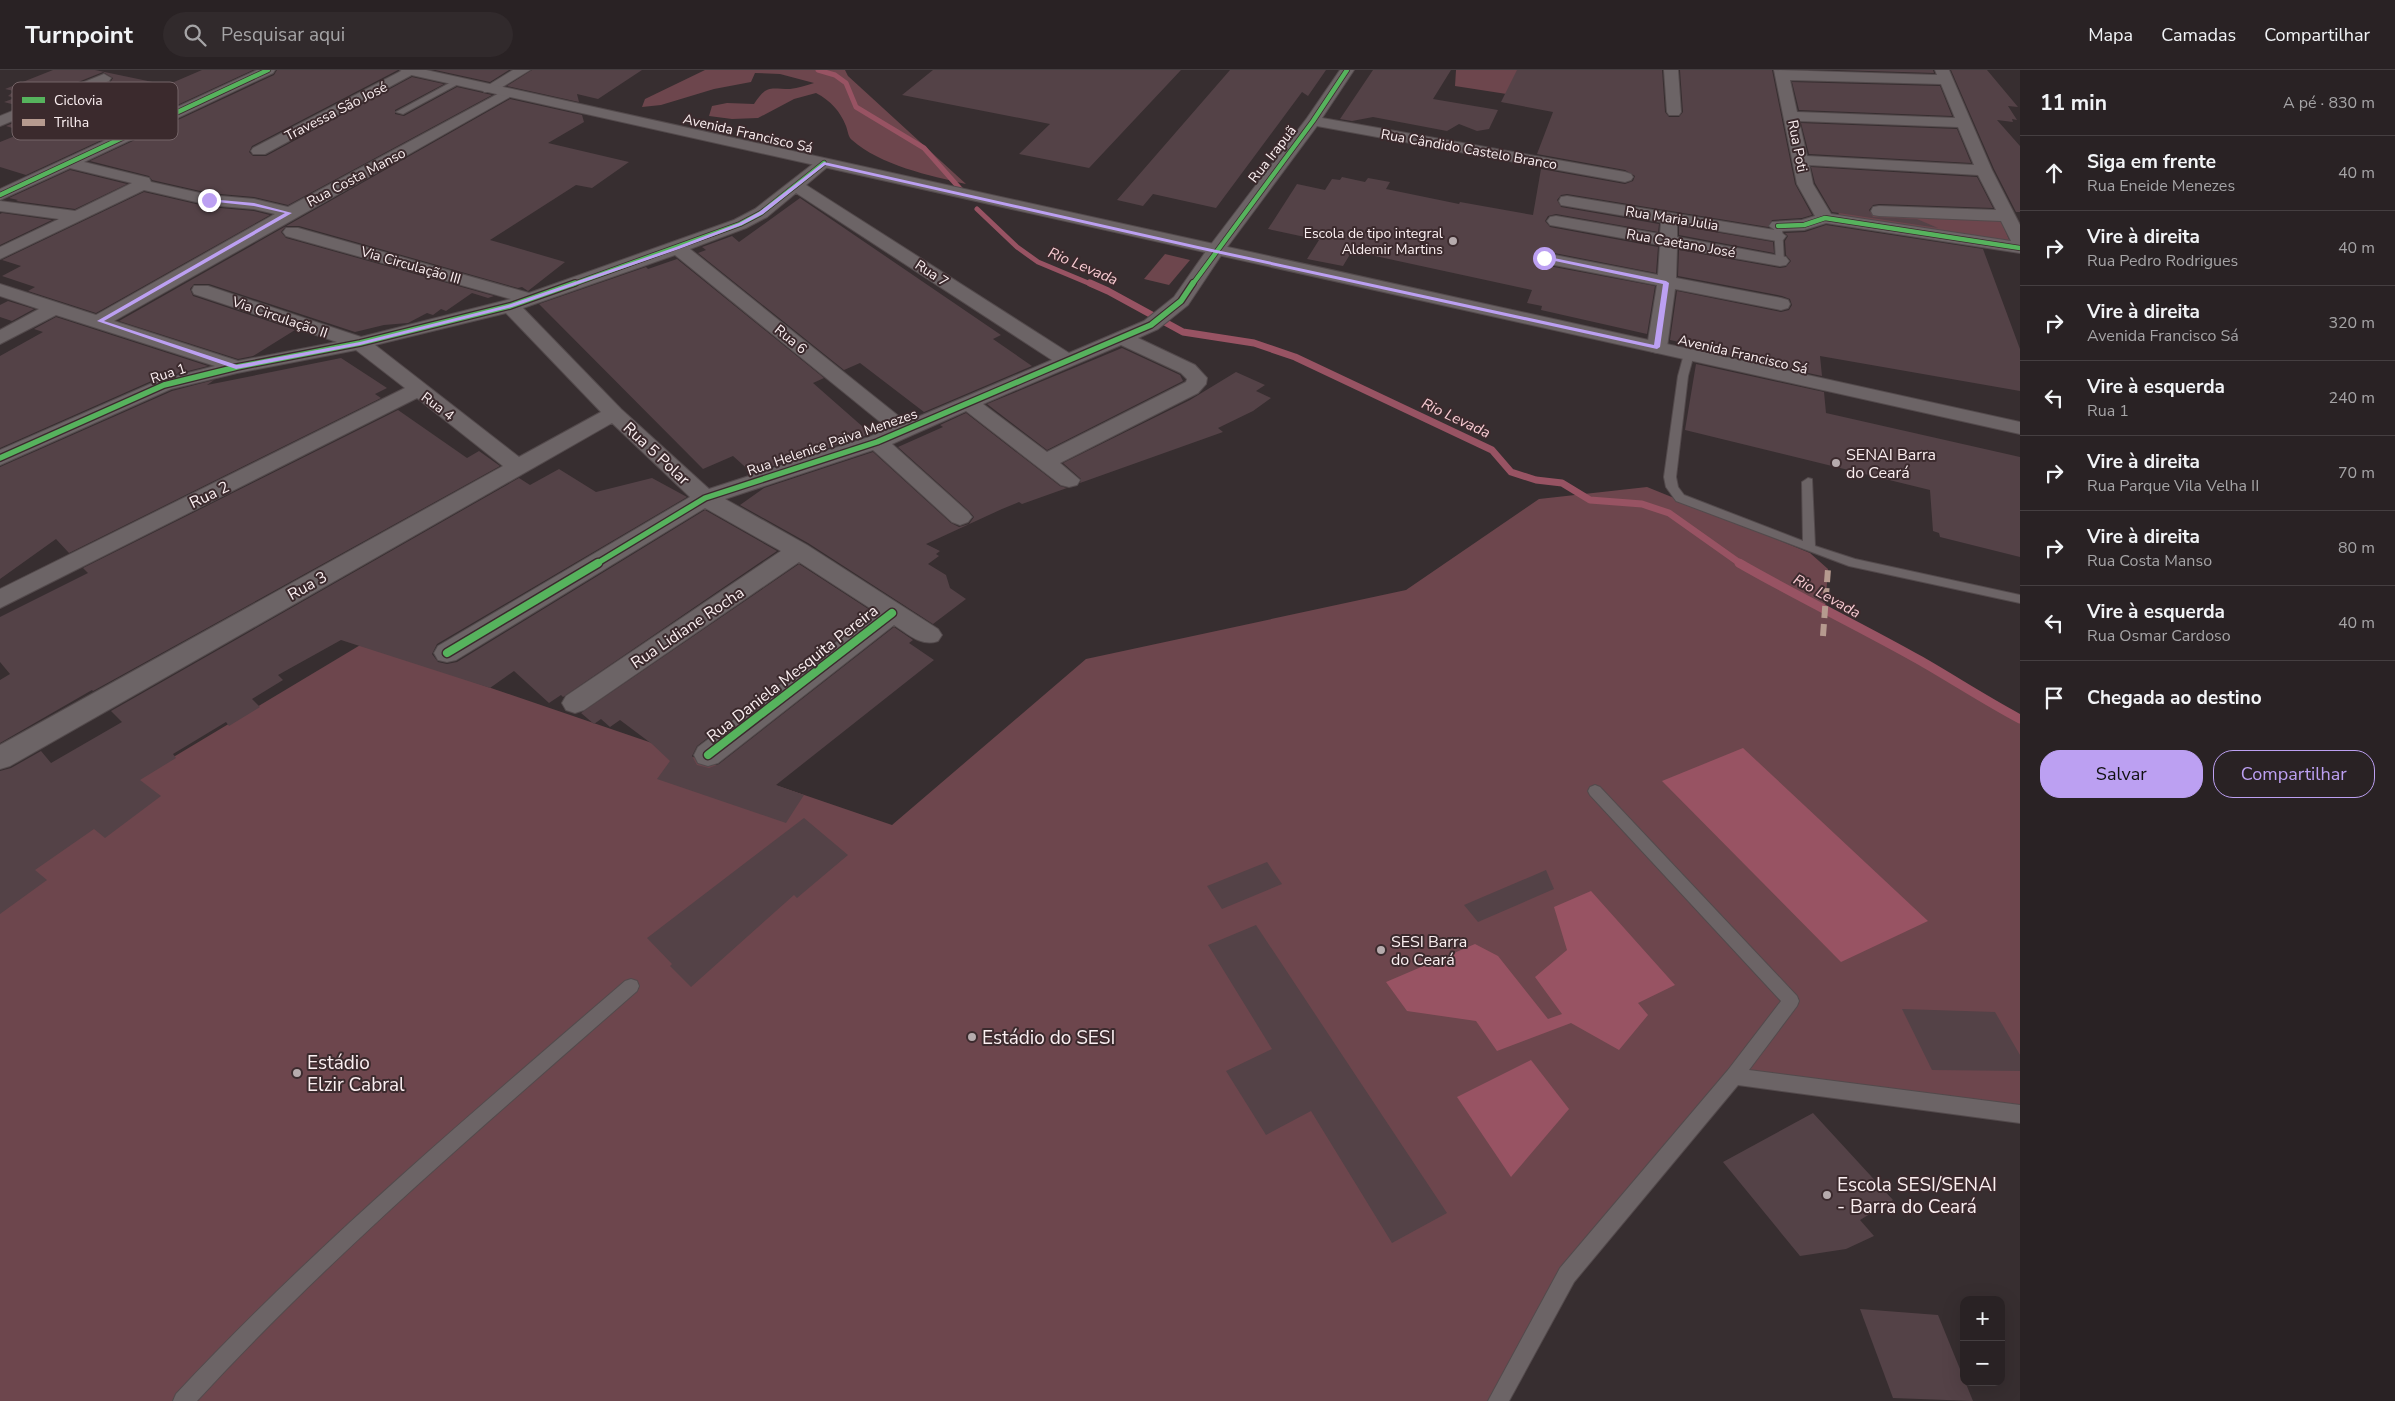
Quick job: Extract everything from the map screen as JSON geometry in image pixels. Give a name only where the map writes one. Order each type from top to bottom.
[{"type":"street","points":[[178,112],[268,70]]},
{"type":"street","points":[[489,89],[524,70]]},
{"type":"street","name":"Rua Irapuã","points":[[1215,251],[1313,121],[1347,70]]},
{"type":"street","points":[[1671,70],[1674,112]]},
{"type":"street","name":"Avenida Francisco Sá","points":[[410,71],[2020,428]]},
{"type":"street","name":"Travessa São José","points":[[259,151],[410,71]]},
{"type":"street","points":[[1781,73],[1944,75],[1984,170],[2020,242]]},
{"type":"street","name":"Rua Poti","points":[[1781,73],[1792,116],[1805,184],[1825,218]]},
{"type":"street","points":[[94,82],[104,78]]},
{"type":"street","name":"Rua Costa Manso","points":[[99,321],[290,213],[510,93]]},
{"type":"street","points":[[0,121],[12,116]]},
{"type":"street","points":[[1792,116],[1964,123]]},
{"type":"street","name":"Rua Cândido Castelo Branco","points":[[1313,121],[1625,177]]},
{"type":"street","points":[[0,195],[118,140]]},
{"type":"street","points":[[1800,160],[1984,170]]},
{"type":"street","points":[[69,163],[143,181],[142,185]]},
{"type":"street","name":"Rua 1","points":[[0,458],[164,385],[236,367],[360,344],[520,302],[678,248],[761,213],[824,163]]},
{"type":"street","points":[[0,254],[142,185],[209,200],[254,204],[290,213]]},
{"type":"street","name":"Rua 7","points":[[795,185],[1068,361]]},
{"type":"street","name":"Rua Maria Julia","points":[[1567,201],[1668,218],[1778,231]]},
{"type":"street","points":[[0,206],[76,216]]},
{"type":"street","points":[[1778,231],[1804,225],[1825,218],[1835,211],[1843,210],[2008,216]]},
{"type":"street","points":[[1657,347],[1670,242],[1668,218]]},
{"type":"street","points":[[1825,218],[2020,248]]},
{"type":"street","name":"Rua Caetano José","points":[[1556,221],[1780,261]]},
{"type":"street","name":"Via Circulação III","points":[[292,232],[520,302]]},
{"type":"street","name":"Rua 6","points":[[678,248],[905,430]]},
{"type":"street","name":"Rua Helenice Paiva Menezes","points":[[447,654],[705,498],[877,442],[970,404],[1151,325],[1181,301],[1215,251]]},
{"type":"street","points":[[1544,258],[1781,304]]},
{"type":"street","points":[[0,290],[236,367]]},
{"type":"street","name":"Via Circulação II","points":[[201,290],[360,344]]},
{"type":"street","name":"Rua 5 Polar","points":[[520,302],[614,413],[705,498],[799,551],[892,613],[929,635]]},
{"type":"street","points":[[0,338],[56,307]]},
{"type":"street","points":[[1046,461],[1191,389],[1196,384],[1197,378],[1188,369],[1123,338]]},
{"type":"street","name":"Rua 4","points":[[360,344],[518,467]]},
{"type":"street","name":"Rua 2","points":[[0,598],[418,390]]},
{"type":"street","points":[[970,404],[1069,480]]},
{"type":"street","name":"Rua 3","points":[[0,758],[614,413]]},
{"type":"street","points":[[877,442],[960,516]]},
{"type":"street","name":"Rua Lidiane Rocha","points":[[575,703],[799,551]]},
{"type":"street","name":"Rua Daniela Mesquita Pereira","points":[[708,755],[892,613]]},
{"type":"lane","points":[[400,112],[458,82]]},
{"type":"lane","name":"Rua Caetano José","points":[[1778,231],[1780,261]]},
{"type":"lane","points":[[1689,354],[1683,376],[1670,477],[1672,487],[1680,498],[1853,563],[2020,599]]},
{"type":"lane","points":[[1808,482],[1809,548]]},
{"type":"lane","points":[[1498,1401],[1567,1275],[1734,1076],[1791,1001],[1595,791]]},
{"type":"lane","points":[[183,1401],[253,1325],[326,1254],[632,986]]},
{"type":"lane","points":[[1734,1076],[2020,1114]]},
{"type":"shaded area","points":[[705,70],[845,70],[848,76],[966,184],[891,163],[863,149],[849,136],[838,111],[826,99],[816,93],[794,99],[758,118],[732,119],[709,116],[712,106],[727,103],[754,104],[766,90],[773,88],[790,89],[814,83],[780,74],[755,73],[751,82],[714,89],[661,105],[642,107],[645,99]]},
{"type":"shaded area","points":[[1456,70],[1572,70],[1526,97],[1455,86]]},
{"type":"shaded area","points":[[1839,211],[1999,217],[2012,246],[1838,217]]},
{"type":"shaded area","points":[[1165,254],[1190,260],[1169,285],[1144,279]]},
{"type":"shaded area","name":"SESI Barra do Ceará","points":[[1647,487],[1810,553],[1828,569],[1825,610],[1850,622],[2020,719],[2020,1114],[1734,1076],[1567,1275],[1494,1401],[0,1401],[0,861],[362,644],[892,825],[1086,659],[1406,590],[1539,499]]},
{"type":"shaded area","points":[[1743,748],[1928,921],[1841,962],[1662,781]]},
{"type":"shaded area","points":[[1591,891],[1675,985],[1638,1003],[1648,1015],[1619,1050],[1571,1023],[1497,1051],[1476,1021],[1407,1011],[1386,982],[1475,944],[1498,956],[1548,1019],[1562,1014],[1535,977],[1567,950],[1554,907]]},
{"type":"shaded area","points":[[1531,1060],[1569,1109],[1511,1177],[1457,1097]]},
{"type":"building","points":[[53,70],[95,70],[153,82],[111,82],[113,78],[103,72],[78,82],[23,82]]},
{"type":"building","points":[[202,70],[253,70],[178,105],[178,82],[174,82]]},
{"type":"building","points":[[277,70],[398,70],[252,146],[249,152],[253,156],[266,156],[412,77],[444,84],[395,110],[395,114],[404,116],[457,87],[492,95],[288,205],[254,197],[209,193],[152,180],[149,176],[90,161],[135,140],[178,140],[178,120],[274,75]]},
{"type":"building","points":[[435,70],[509,70],[490,82]]},
{"type":"building","points":[[532,70],[642,70],[598,99],[577,94],[579,102],[507,86]]},
{"type":"building","points":[[933,70],[1181,70],[1089,168],[1019,154],[1050,124],[902,95]]},
{"type":"building","points":[[1230,70],[1326,70],[1308,96],[1302,92],[1216,208],[1153,194],[1143,206],[1117,200]]},
{"type":"building","points":[[1373,70],[1451,70],[1433,99],[1498,110],[1489,129],[1477,131],[1459,124],[1447,131],[1373,117],[1352,121],[1340,119]]},
{"type":"building","points":[[1517,70],[1662,70],[1665,112],[1669,117],[1679,117],[1683,112],[1680,70],[1772,70],[1795,184],[1812,215],[1802,218],[1772,220],[1768,227],[1567,194],[1561,195],[1557,200],[1561,207],[1659,224],[1658,232],[1556,214],[1548,216],[1545,221],[1550,227],[1658,247],[1656,273],[1544,251],[1538,252],[1533,258],[1538,264],[1655,286],[1647,334],[1541,310],[1542,306],[1527,303],[1532,290],[1352,251],[1343,266],[1307,259],[1319,240],[1268,229],[1297,184],[1325,190],[1332,179],[1340,180],[1342,177],[1365,182],[1368,178],[1390,182],[1386,189],[1459,204],[1460,202],[1533,215],[1541,169],[1625,184],[1633,181],[1635,176],[1625,170],[1537,154],[1553,112],[1501,102]]},
{"type":"building","points":[[1835,70],[1933,70],[1934,73]]},
{"type":"building","points":[[1951,70],[1987,70],[2018,107],[2008,106],[2017,120],[2012,119],[2013,122],[1997,120],[2020,146],[2020,212],[2016,212],[1994,169]]},
{"type":"building","points":[[1792,82],[1940,86],[1952,116],[1799,110]]},
{"type":"building","points":[[12,99],[12,104],[4,102]]},
{"type":"building","points":[[510,99],[582,115],[584,122],[548,143],[629,162],[592,188],[576,185],[490,240],[565,262],[528,291],[522,287],[518,288],[299,226],[286,226]]},
{"type":"building","points":[[1801,123],[1957,129],[1971,163],[1809,154]]},
{"type":"building","points":[[12,137],[12,140],[102,140],[26,175],[0,167],[0,142]]},
{"type":"building","points":[[1811,167],[1977,177],[1993,208],[1879,204],[1873,205],[1869,210],[1873,217],[1917,219],[1938,228],[1832,212],[1815,183]]},
{"type":"building","points":[[70,170],[127,184],[75,209],[16,201],[18,200],[9,198]]},
{"type":"building","points":[[144,192],[209,207],[254,211],[270,215],[96,313],[28,291],[35,287],[2,276],[21,266],[2,260]]},
{"type":"building","points":[[800,198],[1001,335],[993,339],[1032,366],[924,412],[860,363],[844,370],[698,253],[706,250],[702,247],[732,236],[739,242]]},
{"type":"building","points":[[0,214],[52,220],[0,245]]},
{"type":"building","points":[[1826,225],[1983,249],[2020,349],[2020,391],[1820,356],[1822,376],[1698,349],[1698,346],[1670,340],[1677,291],[1781,312],[1789,310],[1792,305],[1790,299],[1782,296],[1678,276],[1679,250],[1780,268],[1786,267],[1791,261],[1786,255],[1785,241],[1788,236],[1785,233],[1805,232]]},
{"type":"building","points":[[286,226],[281,232],[286,238],[494,296],[488,298],[472,293],[446,311],[441,309],[433,315],[427,313],[408,323],[384,325],[355,332],[209,284],[194,284],[190,289],[193,296],[295,330],[253,356],[238,359],[119,321]]},
{"type":"building","points":[[1679,226],[1773,242],[1774,253],[1679,235]]},
{"type":"building","points":[[677,259],[824,378],[813,383],[871,434],[752,473],[733,456],[703,469],[539,304],[646,267],[648,269]]},
{"type":"building","points":[[8,301],[34,309],[12,321],[0,317],[0,305]]},
{"type":"building","points":[[56,317],[208,366],[156,379],[0,448],[0,356],[43,332],[34,329]]},
{"type":"building","points":[[1122,348],[1180,375],[1183,381],[1047,450],[987,404]]},
{"type":"building","points":[[341,358],[387,388],[375,394],[381,398],[69,553],[56,539],[0,579],[0,467],[172,391],[214,380],[207,385]]},
{"type":"building","points":[[1696,364],[1824,392],[1826,413],[2020,457],[2020,557],[1940,537],[1939,533],[1933,531],[1930,490],[1685,430]]},
{"type":"building","points":[[1236,372],[1265,385],[1256,391],[1271,398],[1253,411],[1218,428],[1223,432],[1080,483],[1081,479],[1063,463],[1190,400]]},
{"type":"building","points":[[398,410],[467,458],[479,451],[500,466],[92,690],[0,743],[0,680],[10,674],[0,662],[0,617],[88,573],[83,568]]},
{"type":"building","points":[[966,413],[1060,486],[1067,488],[1022,504],[1019,502],[926,544],[940,551],[936,554],[939,556],[928,564],[946,575],[950,588],[966,599],[933,624],[808,543],[740,505],[764,488],[873,452],[951,523],[959,527],[969,524],[974,517],[969,511],[898,447],[943,427],[940,425]]},
{"type":"building","points":[[559,469],[596,492],[652,478],[687,497],[437,644],[432,654],[438,662],[447,664],[457,662],[705,510],[777,551],[563,697],[561,695],[549,703],[514,671],[490,688],[341,640],[278,675],[283,680],[252,699],[260,707],[229,726],[226,722],[173,754],[176,758],[140,780],[161,796],[105,838],[94,829],[35,870],[47,880],[0,914],[0,771],[11,768],[41,751],[51,763],[122,722],[111,711],[519,478],[530,485]]},
{"type":"building","points":[[799,564],[873,612],[697,746],[692,756],[697,765],[709,768],[719,764],[894,627],[913,640],[909,643],[934,660],[776,785],[804,795],[786,823],[657,779],[670,761],[652,744],[620,720],[610,727],[601,719],[594,724],[581,713]]},
{"type":"building","points":[[804,818],[848,855],[797,898],[794,895],[691,987],[670,966],[672,964],[647,938]]},
{"type":"building","points":[[1267,862],[1282,884],[1222,909],[1207,886]]},
{"type":"building","points":[[1546,870],[1554,889],[1478,922],[1464,905]]},
{"type":"building","points":[[1256,925],[1447,1213],[1392,1243],[1311,1111],[1266,1135],[1226,1071],[1272,1049],[1208,945]]},
{"type":"building","points":[[1902,1009],[1995,1012],[2020,1055],[2020,1071],[1932,1070]]},
{"type":"building","points":[[1813,1113],[1893,1200],[1860,1220],[1874,1236],[1846,1249],[1800,1256],[1723,1162]]},
{"type":"building","points":[[1860,1309],[1938,1315],[1960,1369],[1960,1386],[1967,1386],[1973,1401],[1893,1398]]},
{"type":"waterway","points":[[818,70],[835,75],[846,83],[856,107],[924,148],[962,191]]},
{"type":"waterway","name":"Rio Levada","points":[[977,209],[1017,247],[1038,262],[1093,285]]},
{"type":"waterway","name":"Rio Levada","points":[[1090,283],[1183,332],[1254,343],[1295,357],[1492,450],[1511,472],[1536,480],[1562,483],[1590,500],[1642,504],[1669,513],[1741,564]]},
{"type":"waterway","name":"Rio Levada","points":[[1739,563],[1898,648],[2020,719]]},
{"type":"marked path","points":[[1823,636],[1828,569]]},
{"type":"cycle path","points":[[178,112],[268,70]]},
{"type":"cycle path","points":[[447,653],[705,498],[877,442],[1151,325],[1181,301],[1215,251],[1313,121],[1347,70]]},
{"type":"cycle path","points":[[0,195],[118,140]]},
{"type":"cycle path","points":[[0,458],[164,385],[237,367],[360,343],[510,306],[677,248],[740,224],[761,213],[824,163]]},
{"type":"cycle path","points":[[1778,226],[1804,225],[1825,218],[2020,248]]},
{"type":"cycle path","points":[[708,755],[892,613]]},
{"type":"place","name":"Escola de tipo integral Aldemir Martins","points":[[1453,241]]},
{"type":"place","name":"SENAI Barra do Ceará","points":[[1836,463]]},
{"type":"place","name":"SESI Barra do Ceará","points":[[1381,950]]},
{"type":"place","name":"Estádio do SESI","points":[[972,1037]]},
{"type":"place","name":"Estádio Elzir Cabral","points":[[297,1073]]},
{"type":"place","name":"Escola SESI/SENAI - Barra do Ceará","points":[[1827,1195]]},
{"type":"route","points":[[209,200],[254,204],[290,213],[99,321],[236,367],[360,344],[510,306],[678,248],[740,224],[761,213],[824,163],[1198,248],[1657,347],[1666,283],[1544,258]]}]
